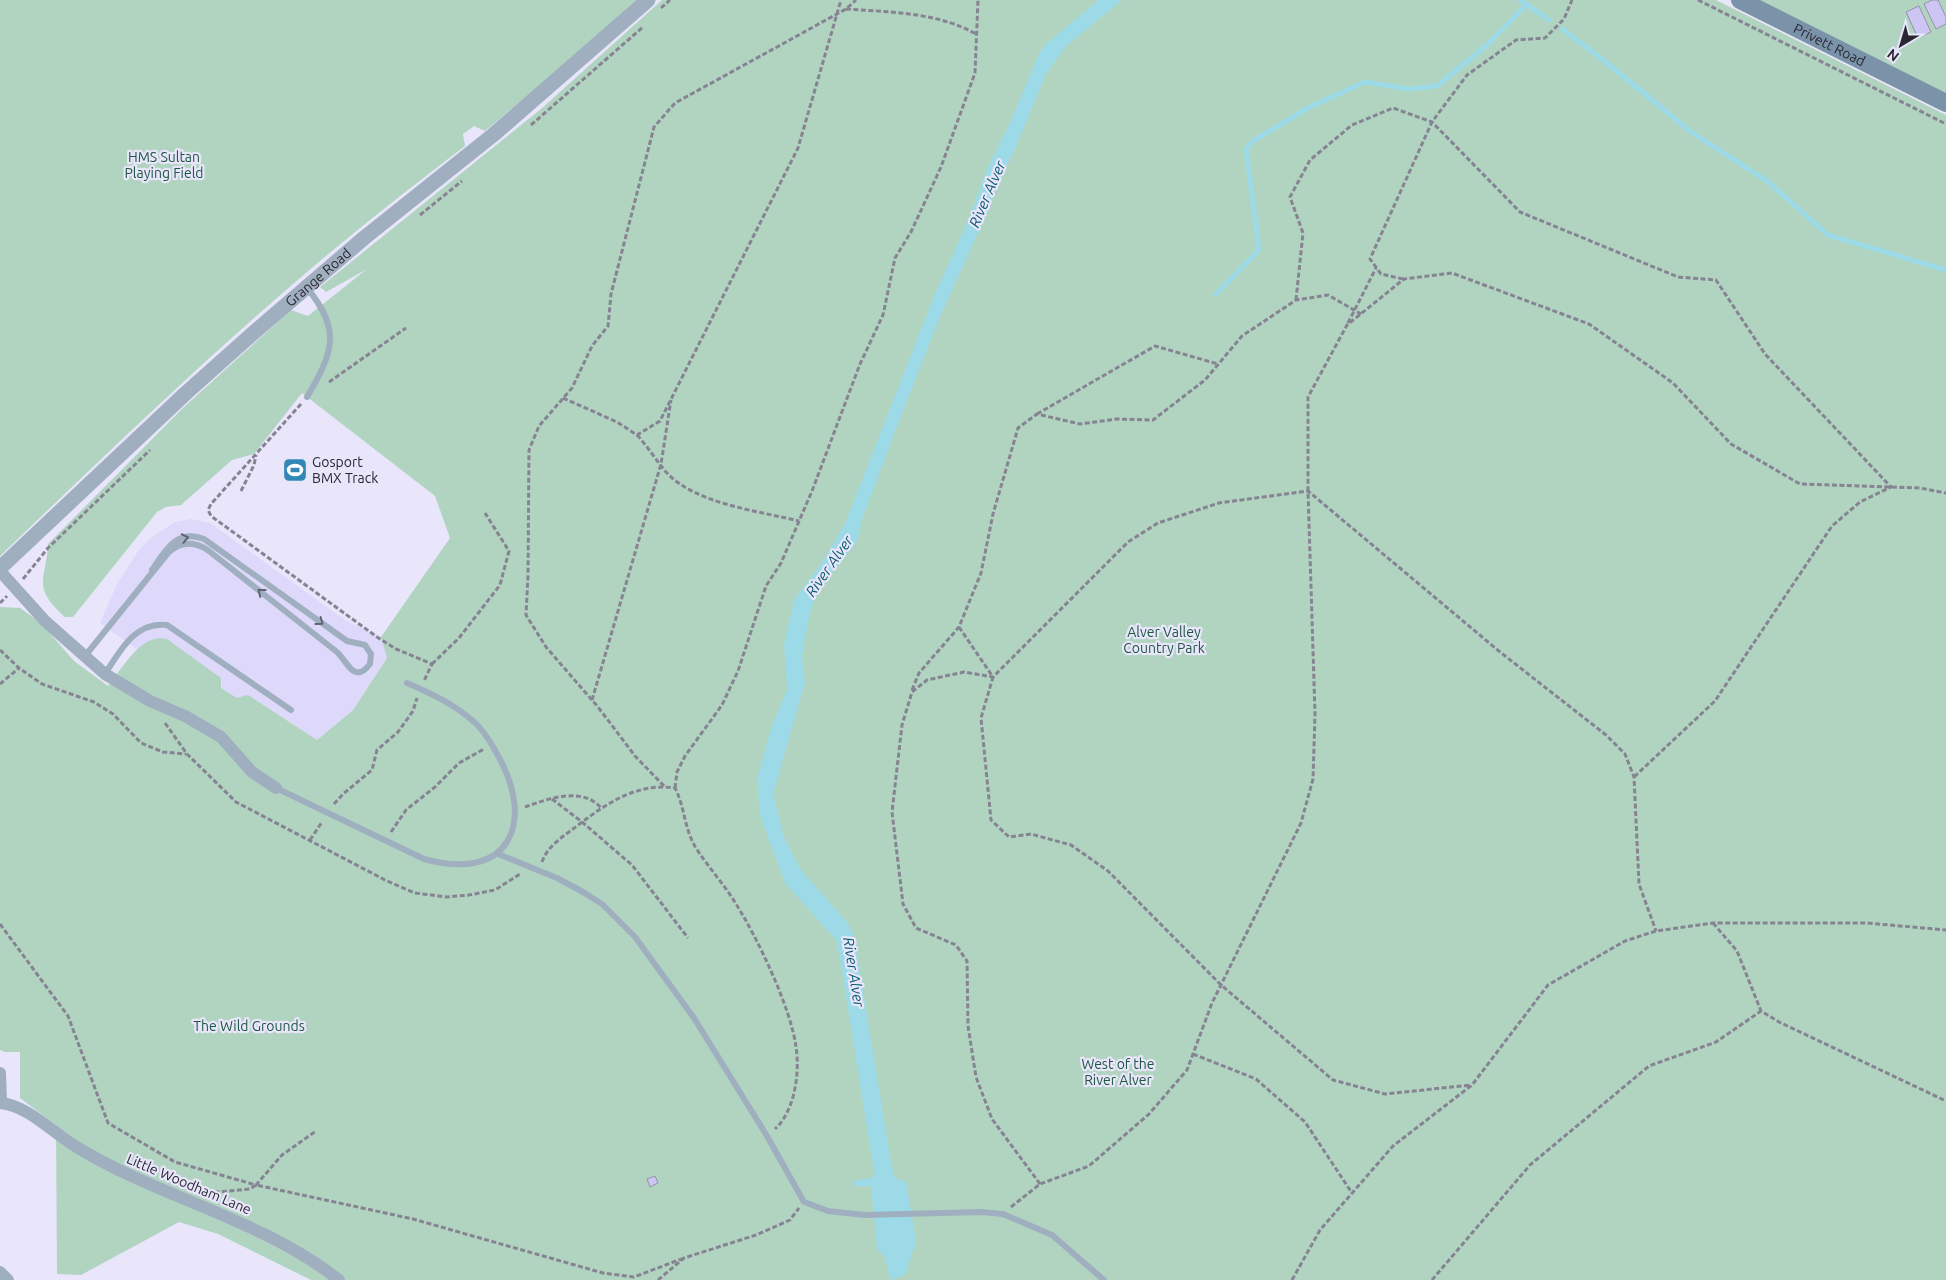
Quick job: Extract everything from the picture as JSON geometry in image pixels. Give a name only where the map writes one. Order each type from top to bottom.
[{"type":"main road","name":"Privett Road","points":[[1740,0],[1946,103]]},
{"type":"street","name":"Grange Road","points":[[0,570],[186,393],[364,238],[500,129],[648,0]]},
{"type":"street","points":[[0,570],[45,621],[106,674],[150,701],[185,716],[221,737],[252,772],[276,788]]},
{"type":"street","name":"Little Woodham Lane","points":[[0,1073],[0,1102],[27,1113],[74,1146],[136,1180],[258,1229],[338,1280]]},
{"type":"street","points":[[0,1272],[8,1280]]},
{"type":"lane","points":[[307,288],[321,305],[330,334],[326,364],[307,397]]},
{"type":"lane","points":[[85,656],[171,543],[188,536],[204,539],[347,641],[367,647],[372,654],[370,664],[363,671],[352,670],[338,652],[198,545],[184,544],[175,547],[152,570]]},
{"type":"lane","points":[[106,674],[134,635],[150,626],[167,625],[291,710]]},
{"type":"lane","points":[[276,788],[424,859],[444,865],[467,864],[486,860],[498,854],[508,844],[513,829],[515,810],[506,770],[492,745],[474,722],[443,700],[407,683]]},
{"type":"lane","points":[[498,854],[557,878],[602,904],[635,937],[694,1018],[767,1136],[804,1202],[828,1211],[864,1215],[981,1212],[1003,1214],[1052,1236],[1104,1280]]},
{"type":"path","points":[[658,12],[670,0]]},
{"type":"path","points":[[638,435],[660,421],[798,148],[839,13],[841,0]]},
{"type":"path","points":[[664,786],[634,756],[592,700],[546,647],[526,615],[529,450],[539,426],[572,388],[592,346],[608,326],[611,294],[654,127],[675,103],[839,13],[856,0]]},
{"type":"path","points":[[767,1136],[783,1122],[792,1100],[798,1067],[796,1045],[775,980],[737,905],[688,834],[679,796],[675,788],[677,772],[722,705],[734,680],[766,586],[781,562],[799,521],[860,364],[883,315],[895,258],[911,232],[941,167],[975,74],[978,0]]},
{"type":"path","points":[[1572,0],[1564,19],[1545,38],[1516,40],[1467,75],[1432,122],[1370,259],[1376,268],[1381,274],[1404,279],[1452,273],[1589,324],[1673,383],[1731,444],[1800,484],[1920,488],[1946,493]]},
{"type":"path","points":[[1698,0],[1946,124]]},
{"type":"path","points":[[846,9],[935,18],[958,24],[976,34]]},
{"type":"path","points":[[524,130],[646,24]]},
{"type":"path","points":[[1296,300],[1303,233],[1290,197],[1310,160],[1352,125],[1393,108],[1432,122],[1520,212],[1678,277],[1716,280],[1765,354],[1891,487]]},
{"type":"path","points":[[419,216],[465,179]]},
{"type":"path","points":[[1003,1214],[1040,1184],[1089,1166],[1149,1114],[1187,1070],[1221,985],[1301,824],[1313,779],[1315,714],[1308,491],[1308,397],[1376,268]]},
{"type":"path","points":[[1347,325],[1404,279]]},
{"type":"path","points":[[1037,414],[1080,424],[1117,418],[1153,420],[1205,380],[1242,336],[1296,300],[1328,295],[1361,314]]},
{"type":"path","points":[[406,328],[307,397],[211,504],[208,510],[211,516],[377,638],[396,649],[432,664]]},
{"type":"path","points":[[1040,1184],[992,1119],[976,1077],[968,1026],[967,961],[956,945],[916,928],[903,904],[892,812],[902,725],[919,673],[959,627],[981,573],[993,514],[1018,428],[1037,414],[1155,346],[1218,364]]},
{"type":"path","points":[[592,700],[661,464],[672,397]]},
{"type":"path","points":[[563,398],[617,422],[638,435],[666,472],[683,485],[712,500],[799,521]]},
{"type":"path","points":[[0,603],[34,569],[48,548],[155,445]]},
{"type":"path","points":[[241,491],[254,465],[256,454]]},
{"type":"path","points":[[1634,778],[1715,701],[1832,526],[1860,502],[1891,487]]},
{"type":"path","points":[[1472,1085],[1384,1094],[1333,1080],[1221,985],[1108,871],[1071,845],[1031,834],[1009,837],[991,820],[981,718],[993,677],[1128,542],[1158,523],[1219,503],[1308,491],[1500,652],[1606,735],[1625,754],[1634,778],[1638,884],[1656,931]]},
{"type":"path","points":[[310,840],[343,794],[372,770],[377,750],[398,732],[413,711],[420,688],[432,664],[459,638],[500,585],[509,551],[485,513]]},
{"type":"path","points":[[959,627],[993,677]]},
{"type":"path","points":[[0,650],[19,668],[42,684],[94,702],[114,714],[141,743],[163,752],[187,754]]},
{"type":"path","points":[[0,684],[19,668]]},
{"type":"path","points":[[912,692],[927,680],[964,672],[993,677]]},
{"type":"path","points":[[150,701],[187,754],[236,802],[415,894],[447,898],[496,890],[529,868]]},
{"type":"path","points":[[384,840],[406,810],[435,787],[459,763],[492,745]]},
{"type":"path","points":[[539,871],[546,852],[601,808],[621,796],[647,788],[664,786],[675,788]]},
{"type":"path","points":[[515,810],[552,799],[577,795],[596,801],[601,808]]},
{"type":"path","points":[[552,799],[632,865],[688,938]]},
{"type":"path","points":[[1713,923],[1737,951],[1761,1011],[1779,1022],[1946,1101]]},
{"type":"path","points":[[1292,1280],[1320,1230],[1352,1193],[1393,1146],[1472,1085],[1548,985],[1625,941],[1656,931],[1713,923],[1867,923],[1946,930]]},
{"type":"path","points":[[0,924],[68,1016],[108,1123],[175,1162],[256,1185],[413,1219],[603,1273],[634,1277],[684,1258],[756,1235],[790,1220],[804,1202]]},
{"type":"path","points":[[1432,1280],[1530,1165],[1649,1066],[1716,1042],[1761,1011]]},
{"type":"path","points":[[1193,1054],[1256,1079],[1263,1085],[1305,1122],[1352,1193]]},
{"type":"path","points":[[203,1193],[250,1189],[256,1185],[282,1155],[316,1131]]},
{"type":"path","points":[[658,1280],[684,1258]]},
{"type":"shaded area","points":[[191,519],[210,523],[345,620],[381,637],[387,658],[353,710],[317,740],[255,699],[246,695],[237,698],[221,688],[222,681],[144,643],[138,650],[100,623],[117,584],[136,554],[149,539],[175,522]]},
{"type":"green space","name":"HMS Sultan Playing Field","points":[[0,0],[637,0],[577,54],[485,131],[474,126],[463,134],[465,146],[361,227],[261,312],[148,415],[0,556]]},
{"type":"green space","name":"Alver Valley Country Park","points":[[662,0],[1716,0],[1946,115],[1946,1280],[311,1280],[218,1234],[179,1222],[81,1275],[57,1274],[56,1125],[20,1098],[20,1052],[0,1050],[0,607],[20,608],[40,622],[74,661],[108,686],[141,646],[158,638],[167,639],[221,678],[221,688],[237,698],[246,695],[250,696],[317,740],[353,710],[387,658],[381,637],[450,538],[435,496],[302,393],[254,454],[232,460],[181,505],[166,507],[157,512],[73,617],[65,617],[54,606],[44,590],[43,583],[48,544],[183,408],[291,310],[308,316],[367,269],[326,292],[320,287],[541,109]]},
{"type":"green space","points":[[1758,0],[1946,0],[1946,94]]},
{"type":"water","name":"River Alver","points":[[1099,0],[1122,0],[1065,47],[1046,74],[1014,151],[996,187],[991,205],[941,314],[862,520],[857,542],[817,591],[809,617],[802,656],[805,682],[773,794],[784,837],[800,869],[846,921],[854,935],[891,1163],[895,1178],[906,1182],[916,1242],[905,1275],[890,1280],[885,1257],[877,1249],[871,1186],[854,1186],[854,1181],[875,1177],[837,941],[785,883],[759,813],[758,775],[771,729],[787,689],[784,645],[794,600],[823,561],[845,524],[934,296],[970,216],[986,171],[1011,121],[1039,53],[1047,43]]},
{"type":"building","points":[[1932,0],[1938,0],[1946,17],[1946,24],[1936,29],[1924,4]]},
{"type":"building","points":[[1919,6],[1931,32],[1918,38],[1906,12]]},
{"type":"building","points":[[655,1176],[658,1183],[650,1187],[647,1179]]},
{"type":"waterway","points":[[1520,0],[1549,20]]},
{"type":"waterway","points":[[1216,294],[1259,250],[1246,149],[1253,141],[1308,108],[1365,82],[1408,89],[1437,86],[1488,44],[1527,4]]},
{"type":"waterway","points":[[1562,29],[1602,59],[1691,132],[1767,181],[1828,235],[1946,270]]},
{"type":"place","name":"Gosport BMX Track","points":[[295,470]]},
{"type":"park label","name":"The Wild Grounds","points":[[249,1026]]},
{"type":"park label","name":"West of the River Alver","points":[[1118,1072]]}]
